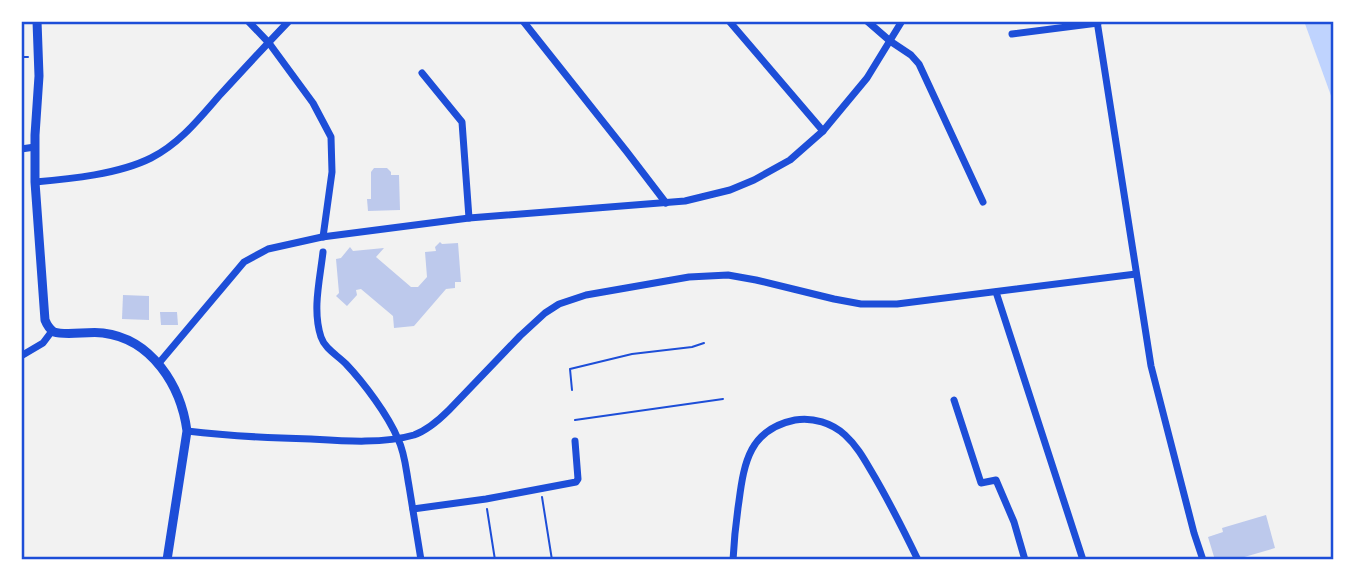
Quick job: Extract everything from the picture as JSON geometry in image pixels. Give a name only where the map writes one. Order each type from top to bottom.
[{"type":"street","points":[[37,21],[39,76],[35,182],[45,320],[52,331],[104,333],[121,337],[139,346],[159,363],[180,399],[187,432],[167,560]]},
{"type":"street","points":[[248,21],[313,103],[331,137],[332,173],[323,237]]},
{"type":"street","points":[[35,182],[95,174],[130,166],[153,157],[177,141],[289,21]]},
{"type":"street","points":[[523,21],[666,203]]},
{"type":"street","points":[[729,21],[824,131]]},
{"type":"street","points":[[867,21],[919,64],[983,202]]},
{"type":"street","points":[[159,363],[244,262],[268,249],[323,237],[469,218],[685,201],[730,190],[754,180],[790,160],[824,131],[867,78],[902,21]]},
{"type":"street","points":[[1012,34],[1097,22],[1151,366],[1203,560]]},
{"type":"street","points":[[422,73],[462,122],[469,218]]},
{"type":"street","points":[[21,149],[35,147]]},
{"type":"street","points":[[323,252],[318,297],[321,340],[373,397],[398,439],[404,456],[421,560]]},
{"type":"street","points":[[187,432],[339,440],[398,439],[417,433],[438,421],[545,313],[559,304],[586,295],[641,284],[728,275],[834,299],[897,304],[1136,274]]},
{"type":"street","points":[[996,292],[1083,560]]},
{"type":"street","points":[[21,356],[43,344],[52,331]]},
{"type":"street","points":[[954,400],[981,484],[996,480],[1014,522],[1025,560]]},
{"type":"street","points":[[733,560],[742,474],[749,453],[766,432],[782,424],[804,419],[830,425],[853,443],[879,484],[918,560]]},
{"type":"street","points":[[412,509],[571,484],[578,480],[575,441]]},
{"type":"path","points":[[572,390],[569,369],[632,354],[692,347],[704,343]]},
{"type":"path","points":[[575,419],[723,399]]},
{"type":"path","points":[[541,489],[552,560]]},
{"type":"path","points":[[486,499],[495,560]]},
{"type":"water","points":[[1304,21],[1334,21],[1334,104]]},
{"type":"building","points":[[374,168],[387,168],[391,175],[399,175],[400,210],[368,211],[367,199],[371,199],[371,172]]},
{"type":"building","points":[[440,242],[458,243],[461,282],[455,282],[455,288],[446,289],[414,326],[394,328],[393,316],[361,289],[356,290],[357,295],[347,306],[336,296],[339,293],[336,259],[341,258],[350,247],[353,251],[384,248],[376,257],[411,287],[418,287],[427,277],[425,252],[436,251],[435,247]]},
{"type":"building","points":[[123,295],[149,296],[149,320],[122,319]]},
{"type":"building","points":[[160,312],[177,312],[178,325],[161,325]]},
{"type":"building","points":[[1266,515],[1275,548],[1234,560],[1215,560],[1208,537],[1223,532],[1222,528]]}]
